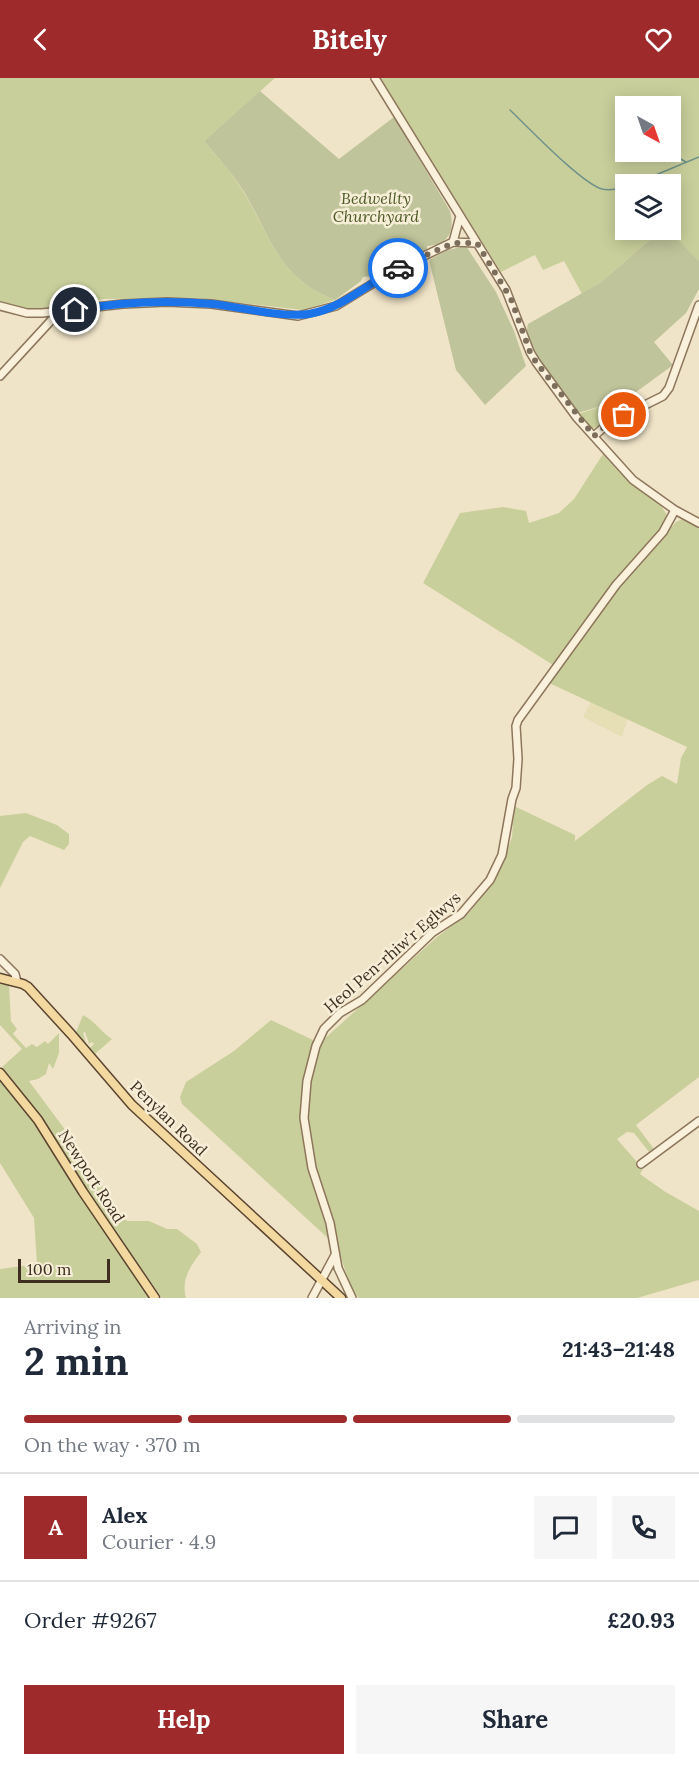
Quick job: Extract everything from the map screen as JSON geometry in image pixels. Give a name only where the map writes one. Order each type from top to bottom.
[{"type":"main road","name":"Penylan Road","points":[[0,978],[28,987],[132,1105],[341,1298]]},
{"type":"main road","name":"Newport Road","points":[[0,1073],[38,1120],[83,1192],[155,1298]]},
{"type":"street","points":[[375,78],[511,299],[530,352],[536,362],[594,436],[633,480],[675,510],[699,523]]},
{"type":"street","points":[[453,243],[460,216]]},
{"type":"street","points":[[0,306],[27,313],[58,313],[123,304],[168,302],[212,304],[298,315],[336,306],[395,270],[453,243],[477,243]]},
{"type":"street","points":[[594,436],[609,423],[663,396],[669,388],[699,305]]},
{"type":"street","points":[[0,376],[58,313]]},
{"type":"street","name":"Heol Pen-rhiw'r Eglwys","points":[[352,1298],[335,1255],[330,1223],[312,1168],[304,1118],[307,1081],[316,1046],[324,1029],[332,1021],[362,999],[433,932],[461,914],[490,880],[502,855],[518,777],[516,726],[518,720],[616,585],[663,532],[675,510]]},
{"type":"street","points":[[0,959],[15,974],[17,982]]},
{"type":"street","points":[[641,1164],[698,1123]]},
{"type":"street","points":[[312,1298],[335,1255]]},
{"type":"shaded area","points":[[591,701],[628,718],[622,737],[583,717]]},
{"type":"green space","points":[[0,78],[275,78],[204,141],[240,186],[270,241],[288,268],[316,291],[335,300],[303,310],[196,298],[104,299],[75,305],[32,309],[11,306],[0,301]]},
{"type":"green space","points":[[380,78],[699,78],[699,261],[679,240],[681,240],[681,174],[615,174],[615,240],[649,240],[600,283],[582,294],[564,261],[543,270],[535,255],[501,272]]},
{"type":"green space","name":"Bedwellty Churchyard","points":[[260,91],[339,159],[394,117],[450,211],[452,225],[449,236],[441,243],[427,246],[427,249],[421,253],[371,276],[363,277],[361,281],[335,300],[300,280],[288,268],[270,241],[240,185],[204,141]]},
{"type":"green space","points":[[649,240],[679,240],[699,261],[699,289],[686,313],[654,342],[673,365],[628,398],[578,413],[537,358],[527,334],[528,324],[600,283]]},
{"type":"green space","name":"Bedwellty Churchyard","points":[[466,246],[496,292],[514,331],[526,366],[485,405],[456,370],[429,260],[448,250]]},
{"type":"green space","points":[[628,398],[636,406],[599,427],[589,428],[578,414]]},
{"type":"green space","points":[[603,454],[620,473],[661,506],[667,515],[665,524],[612,584],[553,665],[423,583],[460,513],[503,507],[526,511],[529,523],[559,513],[574,499]]},
{"type":"green space","points":[[682,519],[699,528],[699,1077],[636,1125],[654,1149],[649,1152],[634,1133],[627,1132],[617,1139],[643,1169],[640,1174],[699,1211],[699,1280],[637,1298],[359,1298],[353,1292],[344,1267],[319,1182],[306,1118],[310,1082],[322,1041],[437,937],[468,914],[490,887],[503,863],[512,837],[514,806],[575,835],[575,841],[662,776],[677,784],[681,758],[687,747],[549,683],[618,588],[676,522]]},
{"type":"green space","points":[[26,813],[57,825],[69,834],[69,844],[64,850],[30,836],[23,842],[0,888],[0,816]]},
{"type":"green space","points":[[0,983],[9,985],[11,1021],[17,1029],[13,1034],[26,1048],[32,1044],[37,1047],[45,1041],[48,1044],[59,1033],[59,1053],[53,1069],[49,1063],[46,1074],[29,1081],[66,1131],[82,1162],[95,1179],[107,1189],[119,1217],[128,1221],[149,1221],[167,1229],[177,1229],[197,1244],[201,1252],[190,1268],[186,1279],[186,1298],[162,1298],[98,1207],[45,1122],[2,1067],[22,1049],[0,1025]]},
{"type":"green space","points":[[83,1015],[112,1039],[95,1054],[90,1048],[94,1044],[92,1042],[87,1045],[89,1043],[85,1032],[83,1033],[86,1043],[76,1032]]},
{"type":"green space","points":[[271,1020],[315,1041],[304,1082],[300,1113],[309,1167],[330,1240],[182,1104],[180,1097],[186,1082],[234,1051]]},
{"type":"green space","points":[[0,1078],[41,1130],[150,1298],[0,1298],[0,1269],[37,1264],[34,1218],[0,1163]]},
{"type":"waterway","points":[[510,110],[581,177],[602,189],[615,190]]},
{"type":"waterway","points":[[658,174],[699,157]]},
{"type":"waterway","points":[[681,159],[686,162]]},
{"type":"way so far","points":[[398,268],[453,243],[477,243],[511,299],[530,352],[578,418],[594,436],[609,423],[624,415]]},
{"type":"route","points":[[75,310],[123,304],[168,302],[212,304],[298,315],[311,314],[336,306],[398,268]]}]
